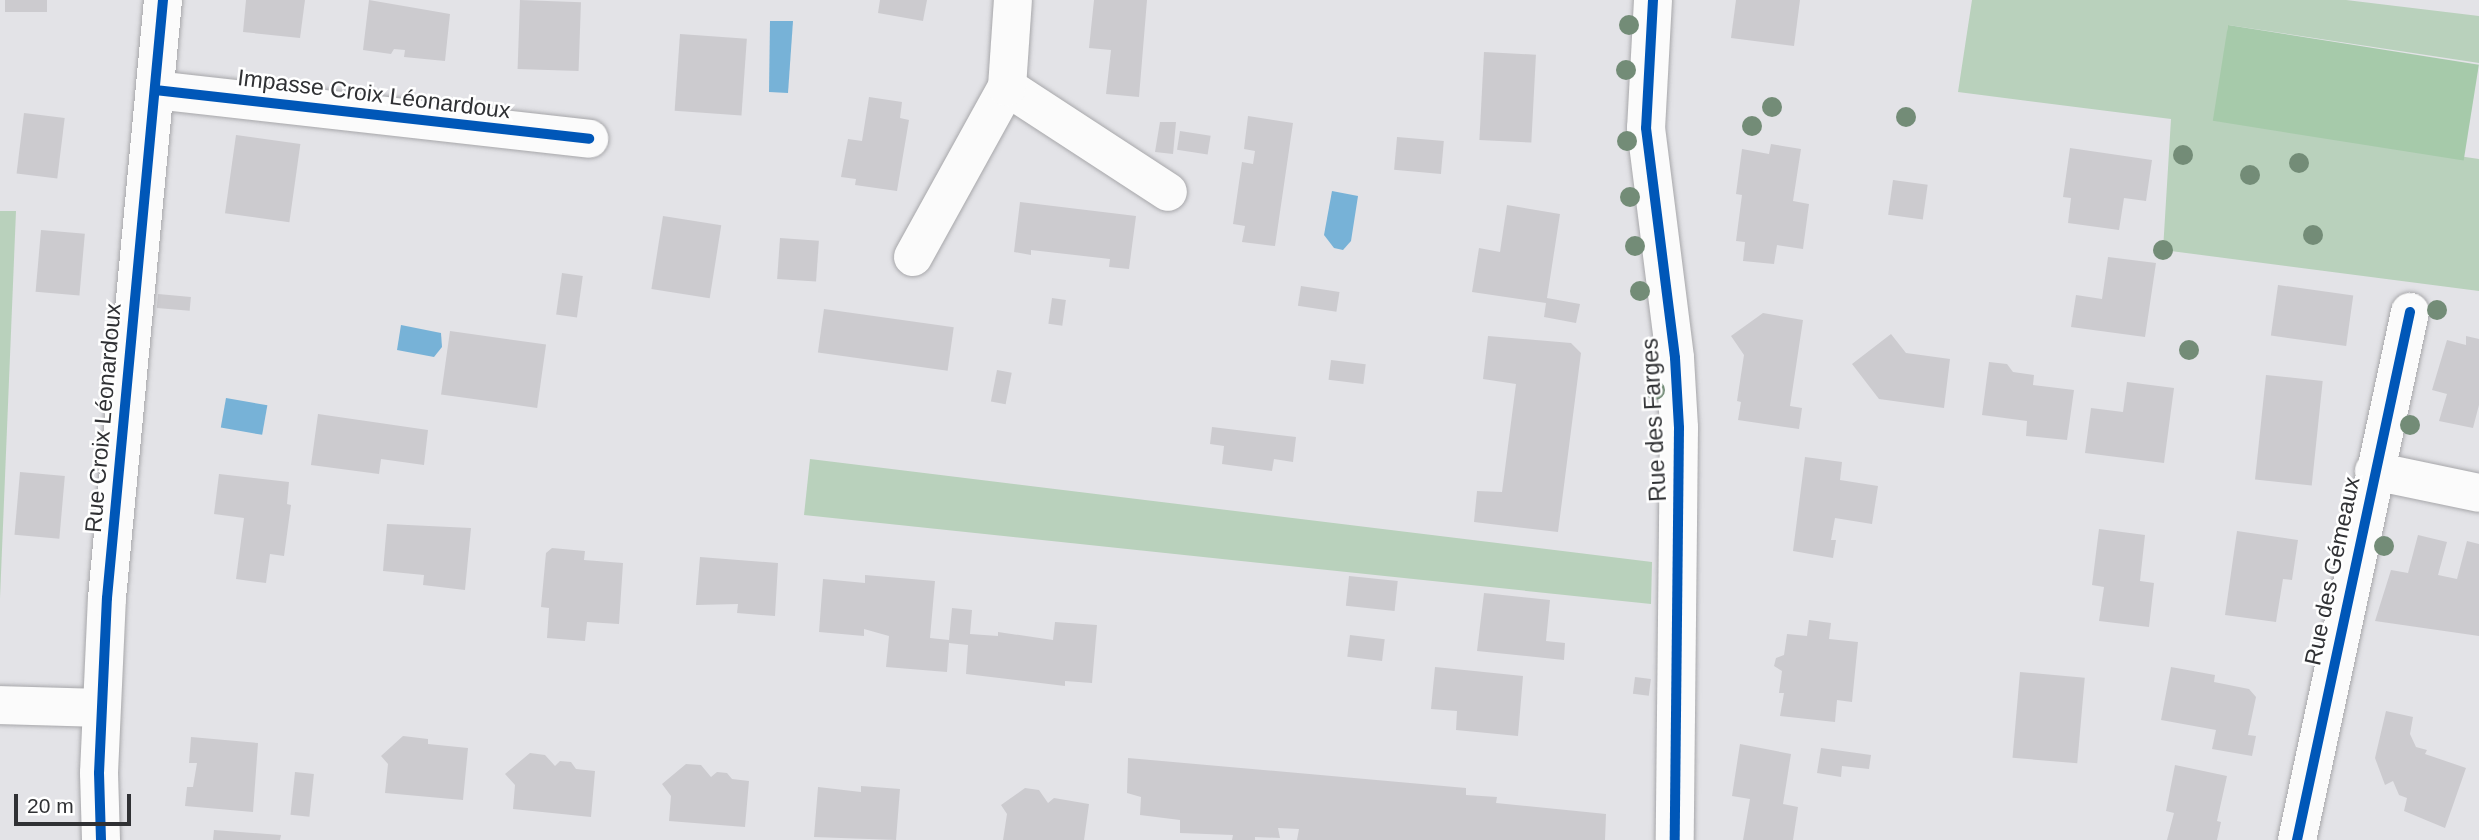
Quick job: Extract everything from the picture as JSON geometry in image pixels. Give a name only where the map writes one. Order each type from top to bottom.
[{"type":"street","name":"Rue Croix Léonardoux","points":[[102,840],[101,708],[107,597],[163,0]]},
{"type":"street","points":[[913,257],[1007,87],[1013,0]]},
{"type":"street","name":"Rue des Farges","points":[[1653,0],[1646,128],[1675,358],[1679,428],[1675,840]]},
{"type":"street","points":[[1007,87],[1167,192]]},
{"type":"street","name":"Impasse Croix Léonardoux","points":[[155,89],[589,139]]},
{"type":"street","name":"Rue des Gémeaux","points":[[2297,840],[2410,312]]},
{"type":"street","points":[[2374,471],[2479,493]]},
{"type":"street","points":[[0,705],[101,708]]},
{"type":"green space","points":[[1972,0],[2346,0],[2479,16],[2479,63],[2228,25],[2218,121],[2479,159],[2479,291],[2163,250],[2171,119],[1958,92]]},
{"type":"green space","points":[[2228,25],[2479,65],[2464,161],[2213,121]]},
{"type":"green space","points":[[0,211],[16,211],[0,598]]},
{"type":"green space","points":[[810,459],[1652,562],[1651,604],[804,515]]},
{"type":"water","points":[[770,21],[793,21],[788,93],[769,92]]},
{"type":"water","points":[[1332,191],[1358,196],[1351,241],[1343,250],[1334,248],[1324,235]]},
{"type":"water","points":[[401,325],[441,333],[442,347],[434,357],[397,350]]},
{"type":"water","points":[[226,398],[267,405],[262,435],[221,428]]},
{"type":"building","points":[[5,0],[47,0],[47,12],[5,12]]},
{"type":"building","points":[[246,0],[305,0],[300,38],[243,32]]},
{"type":"building","points":[[369,0],[450,14],[445,61],[404,57],[405,50],[394,49],[391,54],[363,50]]},
{"type":"building","points":[[520,0],[581,2],[579,71],[518,69]]},
{"type":"building","points":[[880,0],[927,0],[923,21],[878,13]]},
{"type":"building","points":[[1094,0],[1147,0],[1139,97],[1106,94],[1111,50],[1089,48]]},
{"type":"building","points":[[1736,0],[1800,0],[1794,46],[1731,38]]},
{"type":"building","points":[[680,34],[747,39],[741,115],[675,111]]},
{"type":"building","points":[[1484,52],[1536,55],[1531,143],[1479,140]]},
{"type":"building","points":[[869,97],[902,102],[900,118],[909,120],[897,191],[855,185],[856,179],[841,177],[848,139],[862,141]]},
{"type":"building","points":[[24,113],[65,118],[57,179],[17,174]]},
{"type":"building","points":[[1248,116],[1293,123],[1275,246],[1242,242],[1245,226],[1233,224],[1242,162],[1253,164],[1255,151],[1244,149]]},
{"type":"building","points":[[1160,122],[1176,122],[1173,154],[1155,152]]},
{"type":"building","points":[[1180,131],[1211,136],[1208,155],[1177,150]]},
{"type":"building","points":[[236,135],[300,144],[289,222],[225,213]]},
{"type":"building","points":[[1397,137],[1444,141],[1441,174],[1394,170]]},
{"type":"building","points":[[1771,144],[1801,149],[1793,201],[1809,204],[1803,249],[1777,245],[1774,264],[1743,261],[1745,242],[1736,241],[1742,195],[1736,194],[1742,149],[1769,154]]},
{"type":"building","points":[[2070,148],[2152,160],[2146,201],[2124,198],[2119,230],[2068,223],[2071,198],[2063,197]]},
{"type":"building","points":[[1893,180],[1928,185],[1923,220],[1888,215]]},
{"type":"building","points":[[1020,202],[1136,216],[1129,269],[1109,267],[1110,259],[1031,250],[1031,255],[1014,252]]},
{"type":"building","points":[[1507,205],[1560,214],[1547,298],[1580,304],[1576,323],[1544,317],[1546,303],[1472,292],[1479,248],[1500,252]]},
{"type":"building","points":[[663,216],[721,225],[710,298],[651,289]]},
{"type":"building","points":[[41,230],[85,234],[79,296],[36,292]]},
{"type":"building","points":[[780,238],[819,241],[816,282],[777,279]]},
{"type":"building","points":[[2108,257],[2156,263],[2145,337],[2071,327],[2076,295],[2102,299]]},
{"type":"building","points":[[562,273],[583,276],[577,318],[556,315]]},
{"type":"building","points":[[2278,285],[2353,296],[2346,346],[2271,336]]},
{"type":"building","points":[[1301,286],[1340,292],[1336,312],[1298,306]]},
{"type":"building","points":[[158,294],[191,297],[190,311],[157,308]]},
{"type":"building","points":[[1052,298],[1066,300],[1062,326],[1048,324]]},
{"type":"building","points":[[824,309],[954,327],[948,371],[818,353]]},
{"type":"building","points":[[1763,313],[1803,320],[1790,406],[1802,408],[1799,429],[1738,420],[1741,402],[1737,401],[1744,355],[1731,336]]},
{"type":"building","points":[[450,331],[546,344],[537,408],[441,394]]},
{"type":"building","points":[[1891,334],[1906,353],[1950,359],[1944,408],[1879,399],[1852,364]]},
{"type":"building","points":[[1488,336],[1571,343],[1581,353],[1558,532],[1474,522],[1477,491],[1502,492],[1516,384],[1483,379]]},
{"type":"building","points":[[2466,336],[2479,339],[2479,405],[2473,428],[2439,421],[2447,394],[2432,390],[2447,340],[2466,345]]},
{"type":"building","points":[[1331,360],[1366,364],[1363,384],[1329,380]]},
{"type":"building","points":[[1989,362],[2007,364],[2013,372],[2034,375],[2033,385],[2074,390],[2067,440],[2026,436],[2027,421],[1982,415]]},
{"type":"building","points":[[997,370],[1012,373],[1006,404],[991,401]]},
{"type":"building","points":[[2266,375],[2323,381],[2312,485],[2255,479]]},
{"type":"building","points":[[2127,382],[2174,388],[2164,463],[2085,453],[2091,408],[2123,412]]},
{"type":"building","points":[[318,414],[428,430],[424,465],[381,459],[379,474],[311,465]]},
{"type":"building","points":[[1212,427],[1296,437],[1293,462],[1274,459],[1272,471],[1222,464],[1224,446],[1210,444]]},
{"type":"building","points":[[1805,457],[1842,462],[1840,480],[1878,486],[1872,524],[1835,518],[1831,540],[1836,540],[1833,558],[1793,551]]},
{"type":"building","points":[[20,472],[65,476],[59,539],[15,535]]},
{"type":"building","points":[[219,474],[289,482],[287,504],[291,505],[284,556],[270,554],[266,583],[236,579],[244,518],[214,514]]},
{"type":"building","points":[[387,524],[471,528],[465,590],[423,585],[424,575],[383,571]]},
{"type":"building","points":[[2099,529],[2145,535],[2140,581],[2154,583],[2149,627],[2099,621],[2104,587],[2092,585]]},
{"type":"building","points":[[2237,531],[2298,540],[2292,580],[2283,579],[2276,622],[2225,615]]},
{"type":"building","points":[[2418,535],[2447,542],[2438,575],[2457,579],[2467,541],[2479,544],[2479,636],[2375,621],[2391,570],[2408,573]]},
{"type":"building","points":[[552,548],[585,551],[584,560],[623,563],[619,624],[587,622],[585,641],[547,638],[549,608],[541,607],[546,553]]},
{"type":"building","points":[[700,557],[778,563],[775,616],[737,613],[738,604],[696,605]]},
{"type":"building","points":[[865,575],[935,581],[930,638],[949,640],[952,608],[972,610],[970,634],[998,636],[998,632],[1053,640],[1055,622],[1097,625],[1092,683],[1065,681],[1065,686],[966,674],[968,645],[949,643],[947,672],[886,667],[889,636],[864,629],[864,636],[819,632],[823,579],[865,583]]},
{"type":"building","points":[[1349,576],[1398,581],[1395,611],[1346,606]]},
{"type":"building","points":[[1484,593],[1550,600],[1546,641],[1565,643],[1564,660],[1477,651]]},
{"type":"building","points":[[1809,620],[1831,623],[1829,639],[1858,642],[1852,702],[1837,700],[1835,722],[1780,716],[1784,693],[1779,693],[1782,671],[1774,666],[1776,658],[1784,655],[1787,634],[1807,636]]},
{"type":"building","points":[[1350,635],[1385,639],[1382,661],[1347,657]]},
{"type":"building","points":[[1435,667],[1523,676],[1518,736],[1456,730],[1457,711],[1431,709]]},
{"type":"building","points":[[2171,667],[2215,675],[2214,682],[2249,689],[2256,697],[2248,735],[2256,736],[2252,756],[2212,749],[2216,730],[2161,720]]},
{"type":"building","points":[[2020,672],[2085,678],[2077,763],[2013,758]]},
{"type":"building","points":[[1635,677],[1651,679],[1649,696],[1633,694]]},
{"type":"building","points":[[2386,711],[2413,717],[2410,734],[2416,747],[2427,750],[2425,754],[2466,768],[2445,828],[2404,811],[2407,798],[2399,795],[2393,781],[2385,785],[2375,758]]},
{"type":"building","points":[[403,736],[428,739],[428,744],[468,748],[463,800],[385,793],[388,764],[381,756]]},
{"type":"building","points":[[191,737],[258,743],[253,812],[185,806],[187,787],[193,787],[197,763],[189,763]]},
{"type":"building","points":[[1740,744],[1791,754],[1783,804],[1798,807],[1793,840],[1743,840],[1750,799],[1732,796]]},
{"type":"building","points":[[1821,748],[1871,755],[1869,769],[1842,766],[1841,777],[1817,773]]},
{"type":"building","points":[[530,753],[545,755],[555,766],[560,761],[571,762],[576,769],[595,771],[591,817],[513,809],[515,785],[505,774]]},
{"type":"building","points":[[1128,758],[1466,788],[1466,795],[1497,797],[1496,803],[1606,814],[1605,840],[1297,840],[1299,829],[1278,828],[1280,838],[1255,837],[1255,840],[1232,840],[1233,835],[1180,833],[1180,820],[1140,815],[1141,797],[1127,793]]},
{"type":"building","points":[[686,764],[701,765],[711,777],[717,772],[727,773],[732,779],[749,781],[745,827],[669,821],[671,796],[662,784]]},
{"type":"building","points":[[2175,765],[2227,776],[2217,821],[2221,822],[2217,840],[2167,840],[2174,813],[2166,811]]},
{"type":"building","points":[[295,772],[314,774],[309,817],[291,815]]},
{"type":"building","points":[[861,786],[900,789],[896,840],[814,837],[818,787],[861,792]]},
{"type":"building","points":[[1025,788],[1039,790],[1048,803],[1054,798],[1089,804],[1084,840],[1003,840],[1007,814],[1001,805]]},
{"type":"building","points":[[214,830],[281,835],[280,840],[213,840]]},
{"type":"cycle path","points":[[101,840],[99,773],[107,598],[163,0]]},
{"type":"cycle path","points":[[1653,0],[1646,128],[1675,358],[1679,428],[1675,840]]},
{"type":"cycle path","points":[[155,90],[589,139]]},
{"type":"cycle path","points":[[2297,840],[2410,312]]}]
